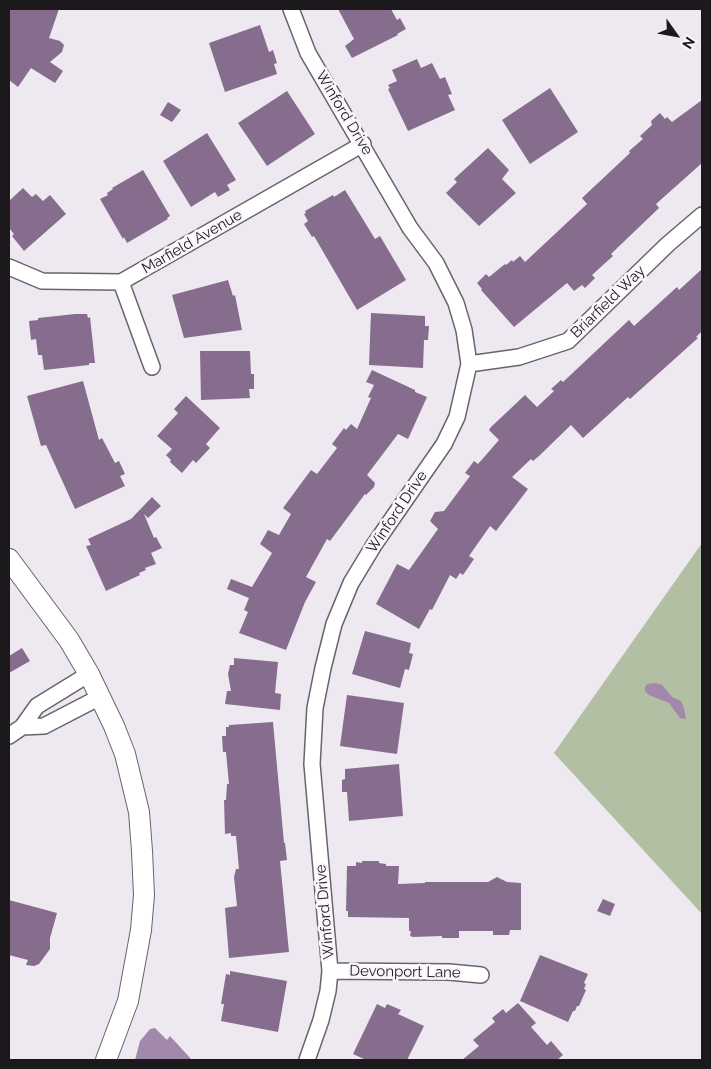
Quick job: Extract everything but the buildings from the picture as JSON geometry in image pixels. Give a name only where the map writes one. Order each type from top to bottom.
[{"type":"main road","points":[[9,559],[68,640],[89,674],[114,726],[133,782],[142,850],[144,895],[141,930],[128,1001],[106,1060]]},
{"type":"street","name":"Winford Drive","points":[[291,9],[308,53],[410,228],[436,263],[456,303],[464,330],[469,364],[464,393],[457,417],[444,444],[374,544],[351,583],[334,624],[323,668],[315,708],[312,764],[330,971],[321,1020],[304,1059]]},
{"type":"street","name":"Marfield Avenue","points":[[121,282],[362,144]]},
{"type":"street","name":"Briarfield Way","points":[[469,364],[519,357],[568,341],[668,244],[702,215]]},
{"type":"street","points":[[9,267],[42,281],[121,282],[152,367]]},
{"type":"street","points":[[9,736],[22,727],[37,706],[89,674]]},
{"type":"street","points":[[22,727],[44,726],[100,697]]},
{"type":"street","name":"Devonport Lane","points":[[330,971],[449,972],[480,975]]},
{"type":"green space","points":[[702,543],[702,914],[554,753]]},
{"type":"shaded area","points":[[655,683],[662,685],[672,697],[681,701],[686,719],[680,718],[669,703],[649,695],[645,691],[647,684]]},
{"type":"shaded area","points":[[155,1028],[167,1040],[170,1036],[192,1060],[135,1060],[140,1041],[150,1029]]}]
